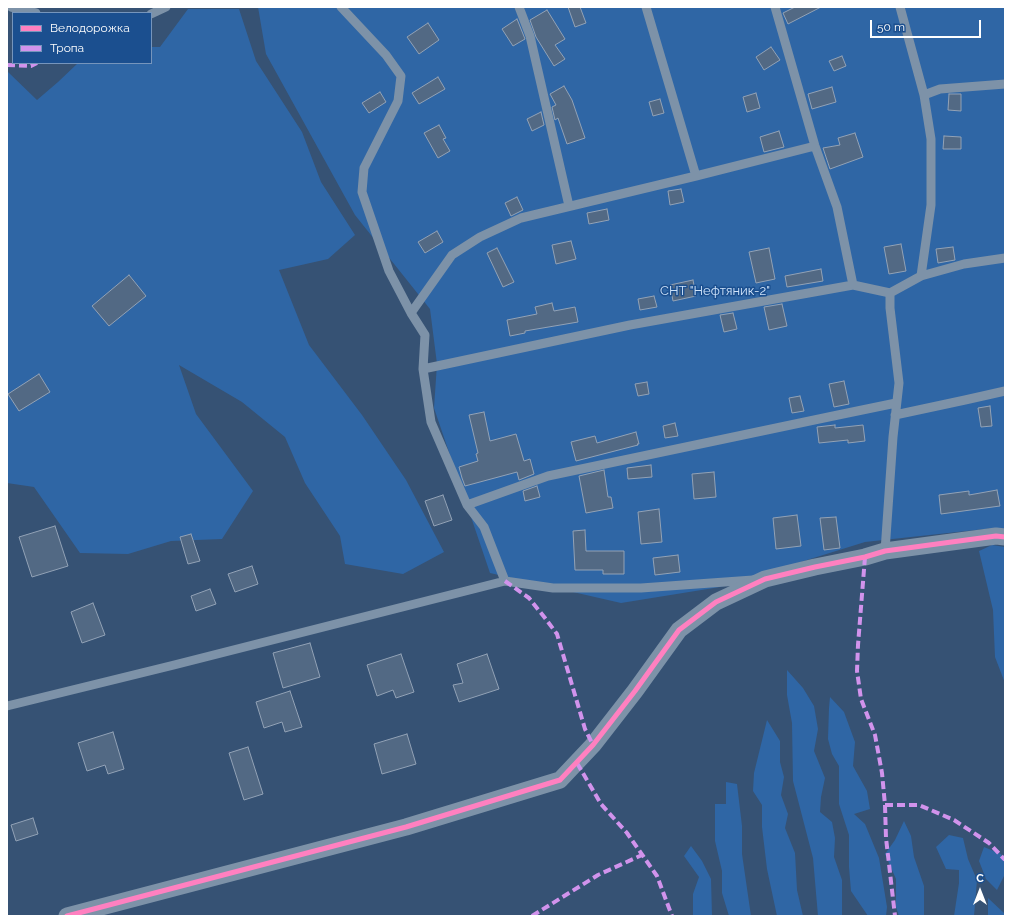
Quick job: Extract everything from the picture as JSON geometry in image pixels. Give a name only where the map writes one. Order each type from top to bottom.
[{"type":"street","points":[[67,916],[406,827],[560,780],[593,745],[635,691],[679,630],[716,602],[766,579],[865,557],[885,551],[996,536],[1005,537]]},
{"type":"lane","points":[[11,7],[32,12]]},
{"type":"lane","points":[[152,14],[166,7]]},
{"type":"lane","points":[[341,7],[386,55],[401,76],[398,102],[364,168],[362,192],[389,271],[411,313],[425,335],[423,369],[431,422],[467,504],[484,528],[505,581]]},
{"type":"lane","points":[[519,7],[530,36],[569,206]]},
{"type":"lane","points":[[646,7],[696,176]]},
{"type":"lane","points":[[775,7],[815,146],[837,207],[853,285]]},
{"type":"lane","points":[[900,7],[924,95],[932,139],[931,205],[921,276]]},
{"type":"lane","points":[[924,95],[940,89],[1005,84]]},
{"type":"lane","points":[[411,313],[452,255],[480,237],[521,218],[815,146]]},
{"type":"lane","points":[[423,369],[630,325],[853,285],[890,293],[921,276],[964,264],[1005,258]]},
{"type":"lane","points":[[885,551],[896,403],[899,383],[890,308],[890,293]]},
{"type":"lane","points":[[895,415],[1005,391]]},
{"type":"lane","points":[[467,504],[548,476],[896,403]]},
{"type":"lane","points":[[7,706],[505,581],[553,588],[641,588],[766,579]]},
{"type":"green space","name":"СНТ \"Нефтяник-2\"","points":[[258,7],[1005,7],[1005,529],[994,528],[865,542],[720,587],[621,603],[490,573],[434,408],[437,364],[430,309],[355,215],[266,54]]},
{"type":"green space","points":[[188,9],[239,9],[256,61],[302,132],[321,182],[355,235],[328,259],[279,270],[309,345],[362,415],[406,480],[444,552],[403,574],[345,564],[340,536],[305,483],[285,437],[242,402],[179,365],[196,414],[253,491],[222,539],[171,541],[128,554],[80,553],[34,487],[7,483],[7,73],[8,72],[37,100],[77,64],[152,64],[152,47],[160,47]]},
{"type":"green space","points":[[992,545],[1005,547],[1005,683],[995,657],[993,610],[979,551]]},
{"type":"green space","points":[[787,670],[803,688],[814,706],[818,729],[814,751],[825,778],[820,812],[832,822],[835,838],[834,857],[842,880],[842,916],[818,916],[813,858],[793,781],[792,723],[787,695]]},
{"type":"green space","points":[[830,697],[844,712],[855,742],[853,766],[867,791],[870,809],[854,814],[865,824],[879,858],[887,907],[886,916],[868,916],[851,891],[849,835],[839,804],[839,766],[832,754],[828,739]]},
{"type":"green space","points":[[767,720],[780,741],[780,762],[784,777],[781,795],[788,814],[785,828],[795,853],[797,890],[803,916],[777,916],[767,869],[762,827],[762,805],[753,791],[754,773]]},
{"type":"green space","points":[[726,782],[737,784],[742,826],[742,854],[751,916],[729,916],[722,893],[722,871],[715,841],[715,804],[726,804]]},
{"type":"green space","points":[[904,821],[911,836],[914,857],[924,886],[924,916],[899,916],[896,907],[896,879],[885,854],[895,840]]},
{"type":"green space","points":[[949,835],[963,838],[968,859],[977,880],[974,916],[954,916],[959,883],[959,870],[946,869],[936,847]]},
{"type":"green space","points":[[691,846],[702,861],[711,879],[712,916],[693,916],[693,894],[699,877],[684,856]]},
{"type":"green space","points":[[984,847],[1001,854],[1005,863],[1005,874],[997,890],[986,879],[979,861]]},
{"type":"green space","points":[[988,898],[1005,914],[1005,916],[988,916]]},
{"type":"building","points":[[568,7],[580,7],[586,23],[575,27]]},
{"type":"building","points":[[795,7],[821,7],[788,24],[783,13]]},
{"type":"building","points":[[547,10],[565,39],[555,45],[565,59],[554,66],[536,37],[530,20]]},
{"type":"building","points":[[517,19],[525,39],[513,46],[502,29]]},
{"type":"building","points":[[428,23],[439,40],[419,54],[407,37]]},
{"type":"building","points":[[771,47],[780,60],[764,70],[756,57]]},
{"type":"building","points":[[842,56],[846,66],[834,71],[829,61]]},
{"type":"building","points":[[438,77],[445,89],[419,104],[412,93]]},
{"type":"building","points":[[564,86],[572,100],[585,138],[567,144],[558,118],[555,120],[552,107],[556,105],[550,94]]},
{"type":"building","points":[[832,87],[836,102],[812,109],[808,94]]},
{"type":"building","points":[[380,92],[386,102],[369,113],[362,103]]},
{"type":"building","points":[[756,93],[760,108],[747,112],[743,97]]},
{"type":"building","points":[[949,94],[961,94],[961,111],[948,110]]},
{"type":"building","points":[[660,99],[664,113],[653,116],[649,102]]},
{"type":"building","points":[[541,112],[544,125],[532,131],[527,119]]},
{"type":"building","points":[[439,125],[446,138],[443,139],[450,151],[438,158],[424,133]]},
{"type":"building","points":[[779,131],[784,147],[764,152],[760,137]]},
{"type":"building","points":[[855,133],[863,157],[830,169],[823,148],[840,145],[838,138]]},
{"type":"building","points":[[944,136],[961,137],[961,149],[943,149]]},
{"type":"building","points":[[681,189],[684,202],[670,205],[668,191]]},
{"type":"building","points":[[517,197],[523,210],[511,216],[505,203]]},
{"type":"building","points":[[607,209],[609,220],[589,224],[587,213]]},
{"type":"building","points":[[437,231],[443,242],[425,253],[418,242]]},
{"type":"building","points":[[571,241],[576,259],[556,264],[552,245]]},
{"type":"building","points":[[901,244],[906,271],[889,274],[884,247]]},
{"type":"building","points":[[953,247],[955,260],[938,263],[936,249]]},
{"type":"building","points":[[497,248],[514,282],[503,287],[487,253]]},
{"type":"building","points":[[769,248],[775,279],[756,283],[749,252]]},
{"type":"building","points":[[821,269],[823,281],[787,287],[785,276]]},
{"type":"building","points":[[129,275],[146,296],[109,326],[92,306]]},
{"type":"building","points":[[693,280],[696,296],[673,301],[670,285]]},
{"type":"building","points":[[654,296],[657,307],[640,310],[638,299]]},
{"type":"building","points":[[552,303],[554,311],[575,307],[578,322],[525,331],[525,333],[510,336],[507,320],[537,314],[535,307]]},
{"type":"building","points":[[782,304],[787,326],[769,330],[764,307]]},
{"type":"building","points":[[733,313],[737,329],[724,332],[720,315]]},
{"type":"building","points":[[39,374],[50,392],[19,411],[8,394]]},
{"type":"building","points":[[844,381],[849,404],[834,407],[829,384]]},
{"type":"building","points":[[647,382],[649,394],[638,396],[635,384]]},
{"type":"building","points":[[800,396],[804,411],[792,413],[789,398]]},
{"type":"building","points":[[990,406],[992,426],[981,427],[978,408]]},
{"type":"building","points":[[484,412],[490,441],[516,434],[524,461],[530,459],[534,474],[519,480],[517,472],[465,486],[459,467],[478,461],[476,454],[478,453],[469,415]]},
{"type":"building","points":[[675,423],[678,436],[665,438],[663,426]]},
{"type":"building","points":[[835,425],[835,428],[863,425],[865,441],[848,443],[848,440],[819,443],[817,427]]},
{"type":"building","points":[[636,432],[638,445],[576,461],[571,442],[595,436],[597,443]]},
{"type":"building","points":[[651,465],[652,477],[628,479],[627,468]]},
{"type":"building","points":[[604,470],[608,497],[611,497],[613,508],[586,513],[579,476]]},
{"type":"building","points":[[714,472],[716,497],[694,499],[692,474]]},
{"type":"building","points":[[537,486],[540,497],[525,501],[523,491]]},
{"type":"building","points":[[997,490],[1000,506],[941,514],[939,495],[969,491],[969,495]]},
{"type":"building","points":[[443,495],[452,520],[434,526],[425,501]]},
{"type":"building","points":[[659,509],[662,542],[641,544],[638,512]]},
{"type":"building","points":[[797,515],[801,546],[776,549],[773,518]]},
{"type":"building","points":[[836,517],[840,548],[824,550],[820,518]]},
{"type":"building","points":[[55,526],[68,566],[32,577],[19,537]]},
{"type":"building","points":[[585,530],[586,551],[624,551],[624,574],[603,574],[603,570],[575,570],[573,531]]},
{"type":"building","points":[[191,534],[200,561],[188,564],[180,537]]},
{"type":"building","points":[[678,555],[680,572],[655,575],[653,558]]},
{"type":"building","points":[[252,566],[258,584],[235,592],[228,574]]},
{"type":"building","points":[[210,589],[216,604],[196,611],[191,596]]},
{"type":"building","points":[[93,603],[105,635],[82,643],[71,612]]},
{"type":"building","points":[[310,643],[320,677],[283,688],[273,653]]},
{"type":"building","points":[[401,654],[414,692],[396,698],[393,690],[377,696],[367,665]]},
{"type":"building","points":[[487,654],[499,689],[459,702],[453,685],[463,683],[457,664]]},
{"type":"building","points":[[290,691],[302,727],[285,732],[282,722],[264,728],[256,702]]},
{"type":"building","points":[[113,732],[124,769],[108,774],[105,765],[87,771],[78,743]]},
{"type":"building","points":[[407,734],[416,764],[382,774],[374,744]]},
{"type":"building","points":[[248,747],[263,794],[244,800],[229,753]]},
{"type":"building","points":[[33,818],[38,834],[16,841],[11,825]]},
{"type":"marked path","points":[[7,65],[31,66],[35,64]]},
{"type":"marked path","points":[[865,557],[857,671],[861,699],[875,735],[882,773],[886,838],[895,916]]},
{"type":"marked path","points":[[505,581],[529,598],[557,634],[585,729],[593,745]]},
{"type":"marked path","points":[[577,763],[601,804],[627,833],[657,876],[672,916]]},
{"type":"marked path","points":[[885,805],[919,805],[954,820],[989,843],[1005,860]]},
{"type":"marked path","points":[[532,916],[598,875],[642,855]]},
{"type":"cycle path","points":[[67,916],[406,827],[560,780],[593,745],[635,691],[679,630],[716,602],[765,579],[865,557],[885,551],[996,536],[1005,537]]}]
